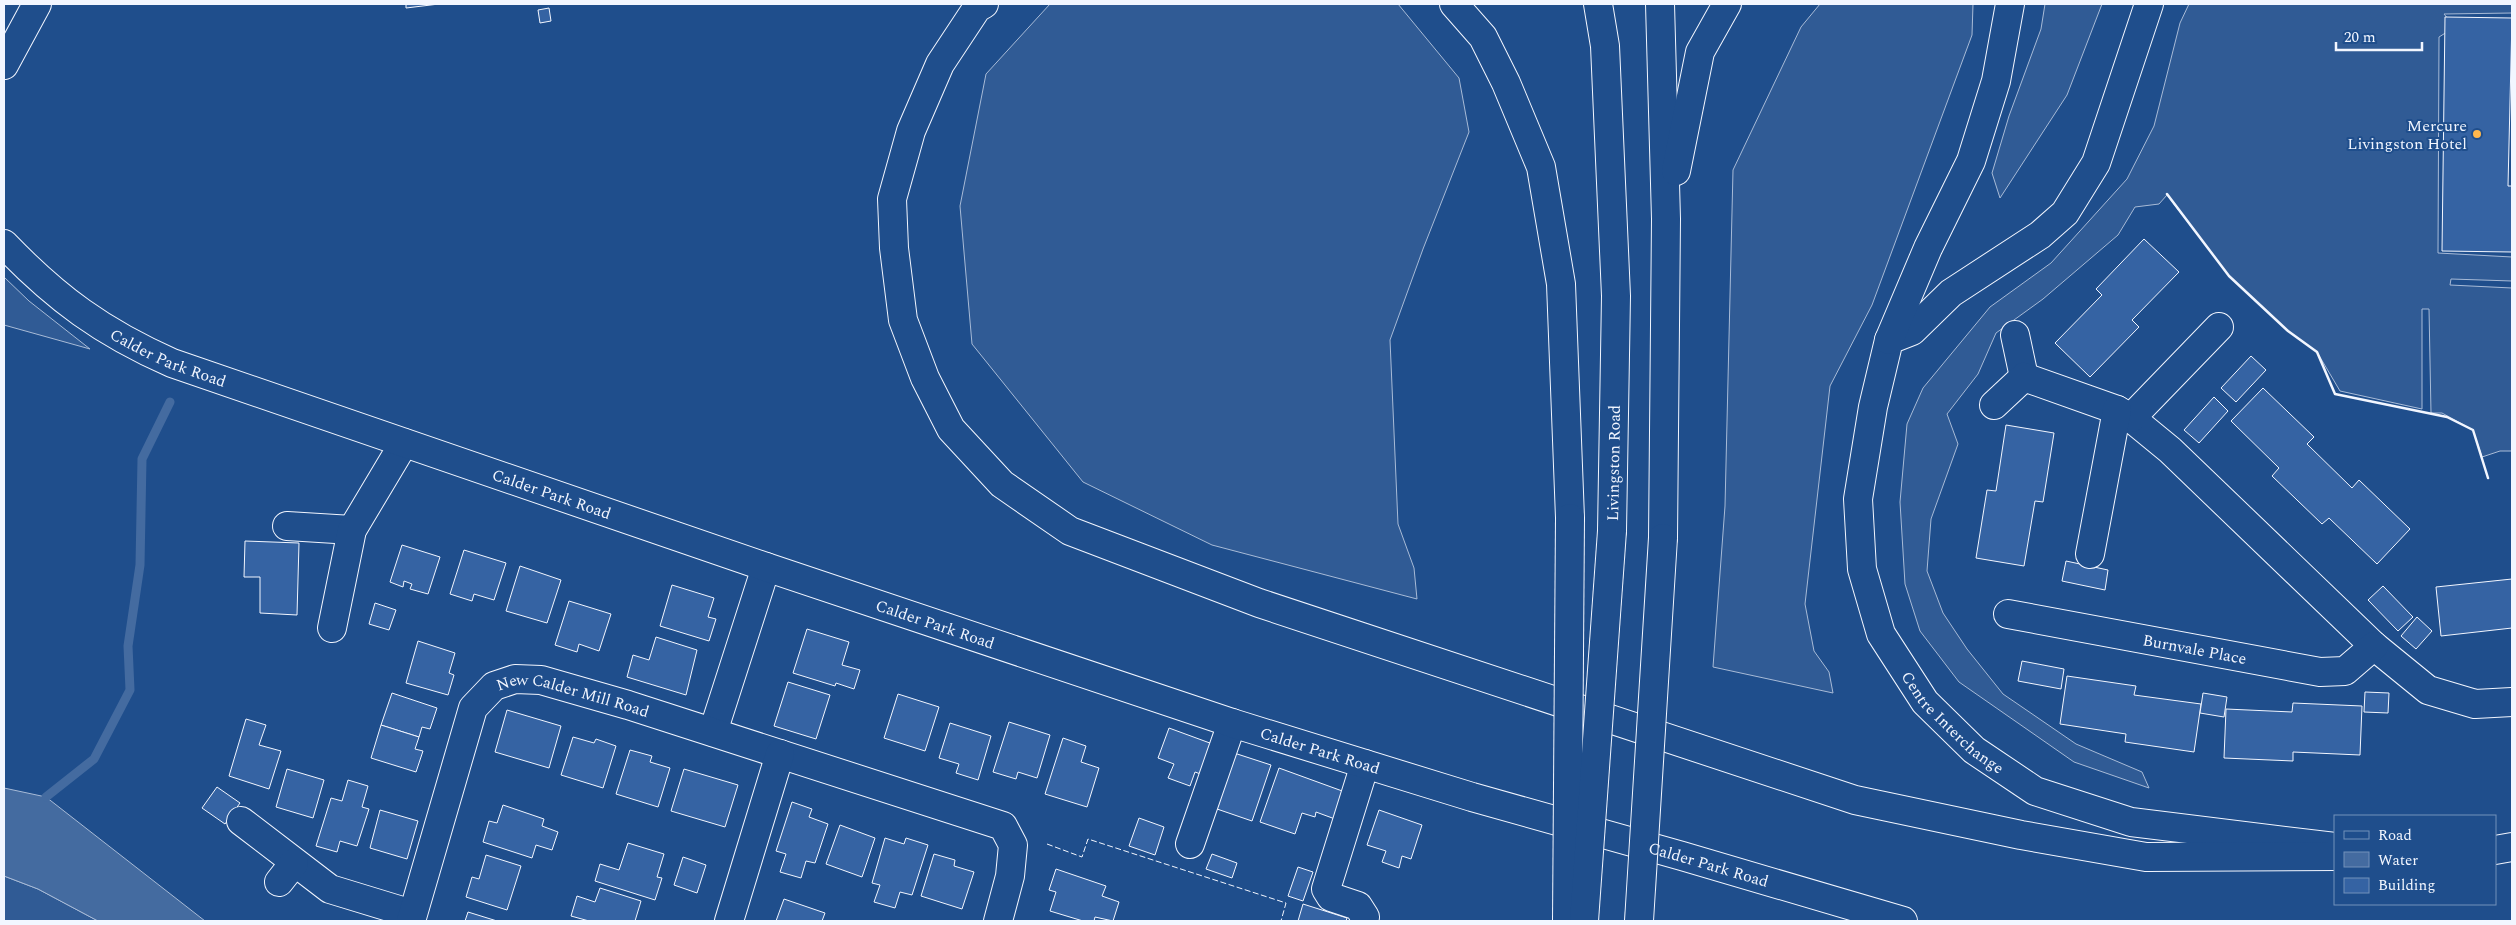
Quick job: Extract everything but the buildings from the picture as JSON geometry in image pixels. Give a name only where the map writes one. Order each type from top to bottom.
[{"type":"main road","points":[[4,65],[37,4]]},
{"type":"main road","points":[[984,4],[977,8],[940,64],[910,131],[892,199],[894,248],[903,320],[925,378],[951,429],[1002,484],[1070,530],[1259,602],[1854,800],[2022,835],[2146,858],[2334,856]]},
{"type":"main road","points":[[1454,4],[1483,37],[1506,83],[1541,167],[1562,284],[1570,518],[1567,921]]},
{"type":"main road","name":"Livingston Road","points":[[1584,921],[1612,531],[1616,287],[1605,46],[1598,4]]},
{"type":"main road","points":[[1639,921],[1663,538],[1666,219],[1660,4]]},
{"type":"main road","points":[[1666,219],[1700,52],[1728,4]]},
{"type":"main road","name":"Centre Interchange","points":[[2010,4],[1996,81],[1971,161],[1928,248],[1890,340],[1874,407],[1858,499],[1862,569],[1881,634],[1925,702],[1974,750],[2035,791],[2131,822],[2334,846]]},
{"type":"main road","points":[[1890,340],[1912,331],[1952,293],[2040,235],[2065,213],[2096,163],[2149,4]]},
{"type":"main road","name":"Calder Park Road","points":[[4,244],[71,306],[101,328],[133,346],[172,363],[766,567],[1232,723],[1472,797],[1903,921]]},
{"type":"main road","points":[[2090,554],[2124,414],[2219,327]]},
{"type":"main road","points":[[2015,335],[2024,377]]},
{"type":"main road","points":[[2024,377],[2124,414],[2170,450],[2374,646],[2428,690],[2475,704],[2512,702]]},
{"type":"main road","points":[[1994,404],[2024,377]]},
{"type":"main road","points":[[332,628],[352,530],[404,443]]},
{"type":"main road","points":[[287,526],[352,530]]},
{"type":"main road","points":[[713,732],[766,567]]},
{"type":"main road","name":"Burnvale Place","points":[[2008,614],[2320,672],[2345,671],[2374,646]]},
{"type":"main road","name":"New Calder Mill Road","points":[[240,821],[286,872],[412,918],[474,708],[494,686],[515,679],[541,680],[713,732],[1003,826],[1013,845],[1010,876],[998,921]]},
{"type":"main road","points":[[1190,844],[1232,723]]},
{"type":"main road","points":[[729,921],[780,754]]},
{"type":"main road","points":[[1364,921],[1365,917],[1358,906],[1331,897],[1326,889],[1365,764]]},
{"type":"main road","points":[[2496,850],[2512,847]]},
{"type":"shaded area","points":[[1050,4],[1398,4],[1459,78],[1469,132],[1390,340],[1398,524],[1414,568],[1417,599],[1212,545],[1083,482],[972,344],[960,206],[986,74]]},
{"type":"shaded area","points":[[1820,4],[1973,4],[1972,35],[1872,305],[1830,386],[1805,604],[1814,651],[1829,672],[1833,693],[1713,667],[1725,506],[1733,170],[1801,27]]},
{"type":"shaded area","points":[[2045,4],[2102,4],[2067,95],[2000,198],[1992,173],[2009,116],[2041,29]]},
{"type":"shaded area","points":[[2189,4],[2512,4],[2512,13],[2444,14],[2455,27],[2439,37],[2438,253],[2512,257],[2512,281],[2451,279],[2450,285],[2512,288],[2512,451],[2500,451],[2482,457],[2473,430],[2442,413],[2431,413],[2429,309],[2422,309],[2422,409],[2340,391],[2317,352],[2288,331],[2229,276],[2167,195],[2159,204],[2135,207],[2118,235],[2043,299],[1996,333],[1978,374],[1947,414],[1958,444],[1931,519],[1927,571],[1943,613],[1967,649],[2003,694],[2076,744],[2142,772],[2149,788],[2074,762],[1959,682],[1920,631],[1905,584],[1900,502],[1907,424],[1923,388],[1990,307],[2051,263],[2127,179],[2154,126],[2180,23]]},
{"type":"shaded area","points":[[4,277],[29,301],[90,349],[4,325]]},
{"type":"shaded area","points":[[4,876],[38,889],[98,921],[4,921]]},
{"type":"water","points":[[4,788],[46,797],[205,921],[98,921],[38,889],[4,876]]},
{"type":"waterway","points":[[46,797],[94,759],[130,690],[128,646],[140,565],[142,459],[170,402]]},
{"type":"fence","points":[[1047,844],[1082,857],[1088,839],[1286,903],[1281,921]]},
{"type":"wall","points":[[2167,194],[2229,276],[2288,331],[2317,352],[2335,394],[2447,417],[2473,430],[2488,478]]},
{"type":"place","name":"Mercure Livingston Hotel","points":[[2477,134]]}]
